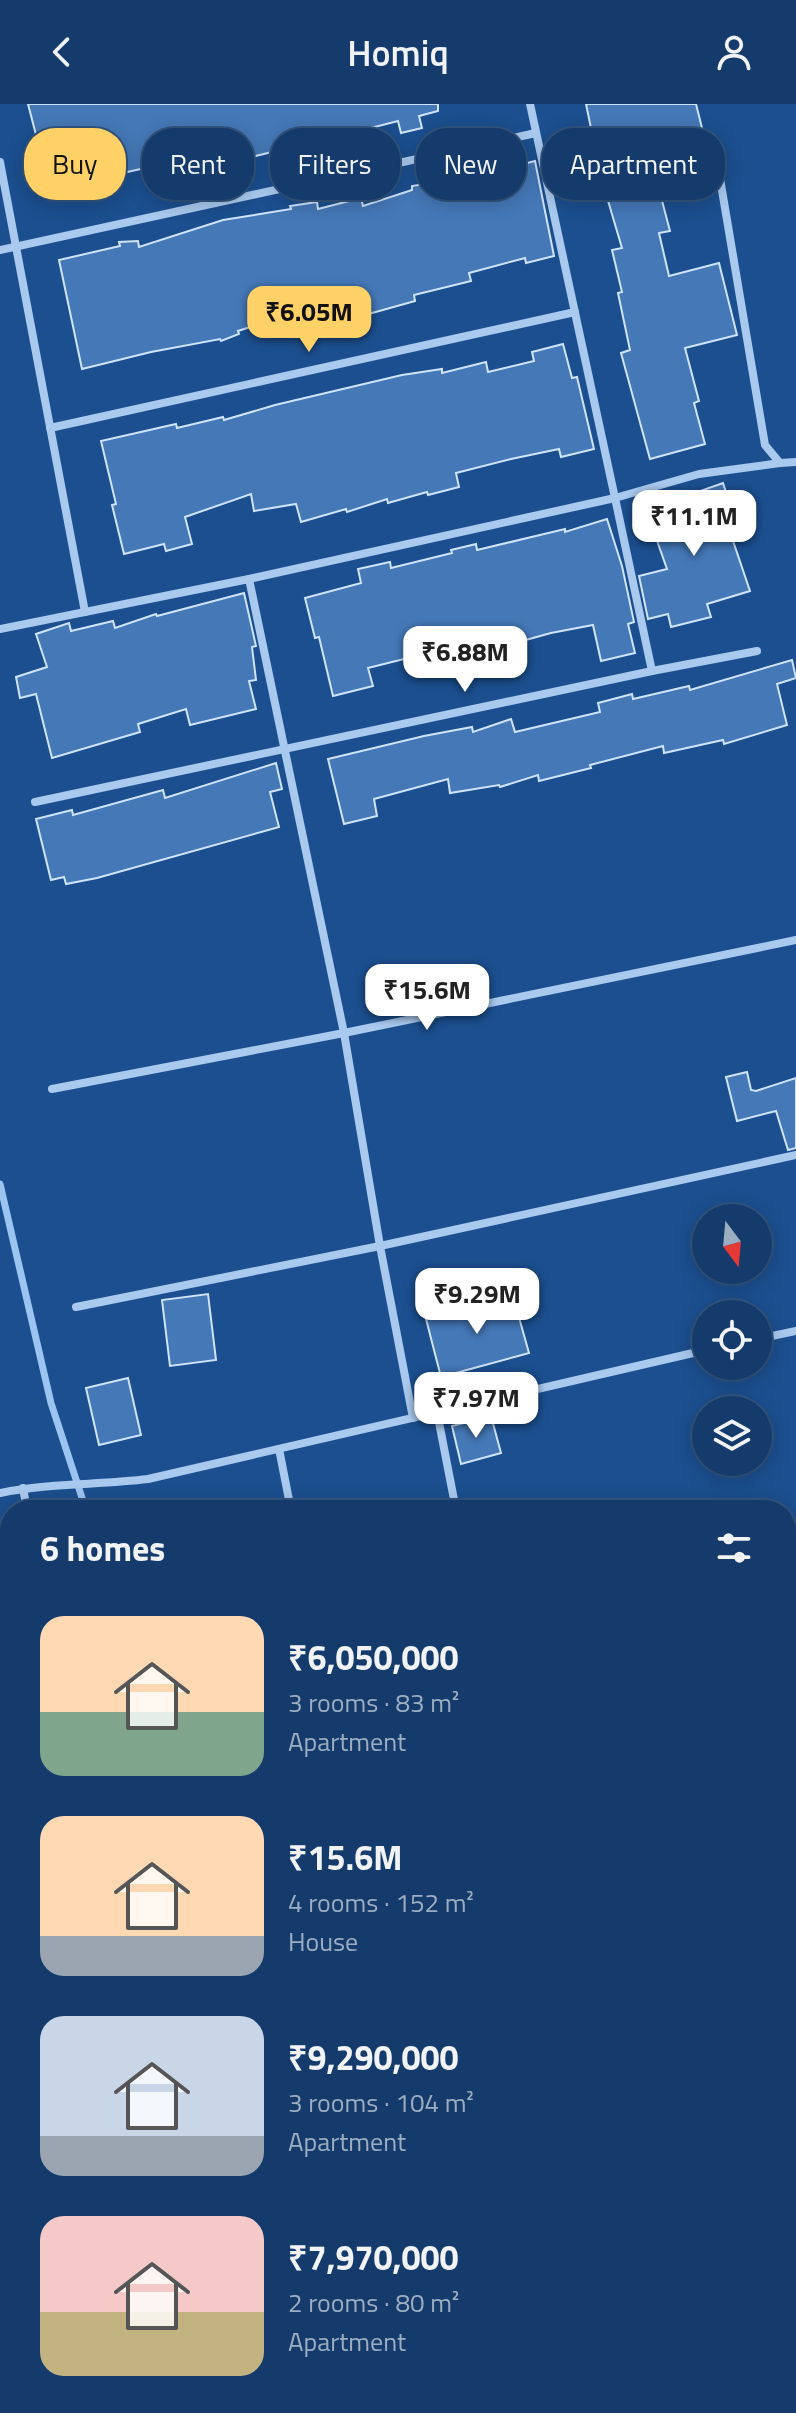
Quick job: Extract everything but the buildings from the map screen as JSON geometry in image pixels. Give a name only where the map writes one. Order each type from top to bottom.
[{"type":"street","points":[[530,104],[652,671]]},
{"type":"street","points":[[0,250],[536,133]]},
{"type":"street","points":[[0,162],[85,612]]},
{"type":"street","points":[[723,200],[762,432],[765,445],[780,463]]},
{"type":"street","points":[[50,428],[575,312]]},
{"type":"street","points":[[0,629],[249,579],[615,498],[699,474],[796,462]]},
{"type":"street","points":[[249,579],[344,1033],[413,1418]]},
{"type":"street","points":[[35,802],[757,651]]},
{"type":"street","points":[[52,1089],[344,1033],[796,940]]},
{"type":"street","points":[[76,1307],[380,1246],[796,1155]]},
{"type":"street","points":[[772,1336],[796,1331]]},
{"type":"street","points":[[0,1493],[23,1488],[101,1485],[148,1479],[692,1353]]},
{"type":"street","points":[[437,1412],[454,1500]]},
{"type":"street","points":[[279,1449],[289,1500]]},
{"type":"street","points":[[23,1488],[25,1500]]},
{"type":"waterway","points":[[0,1184],[51,1403],[83,1500]]}]
